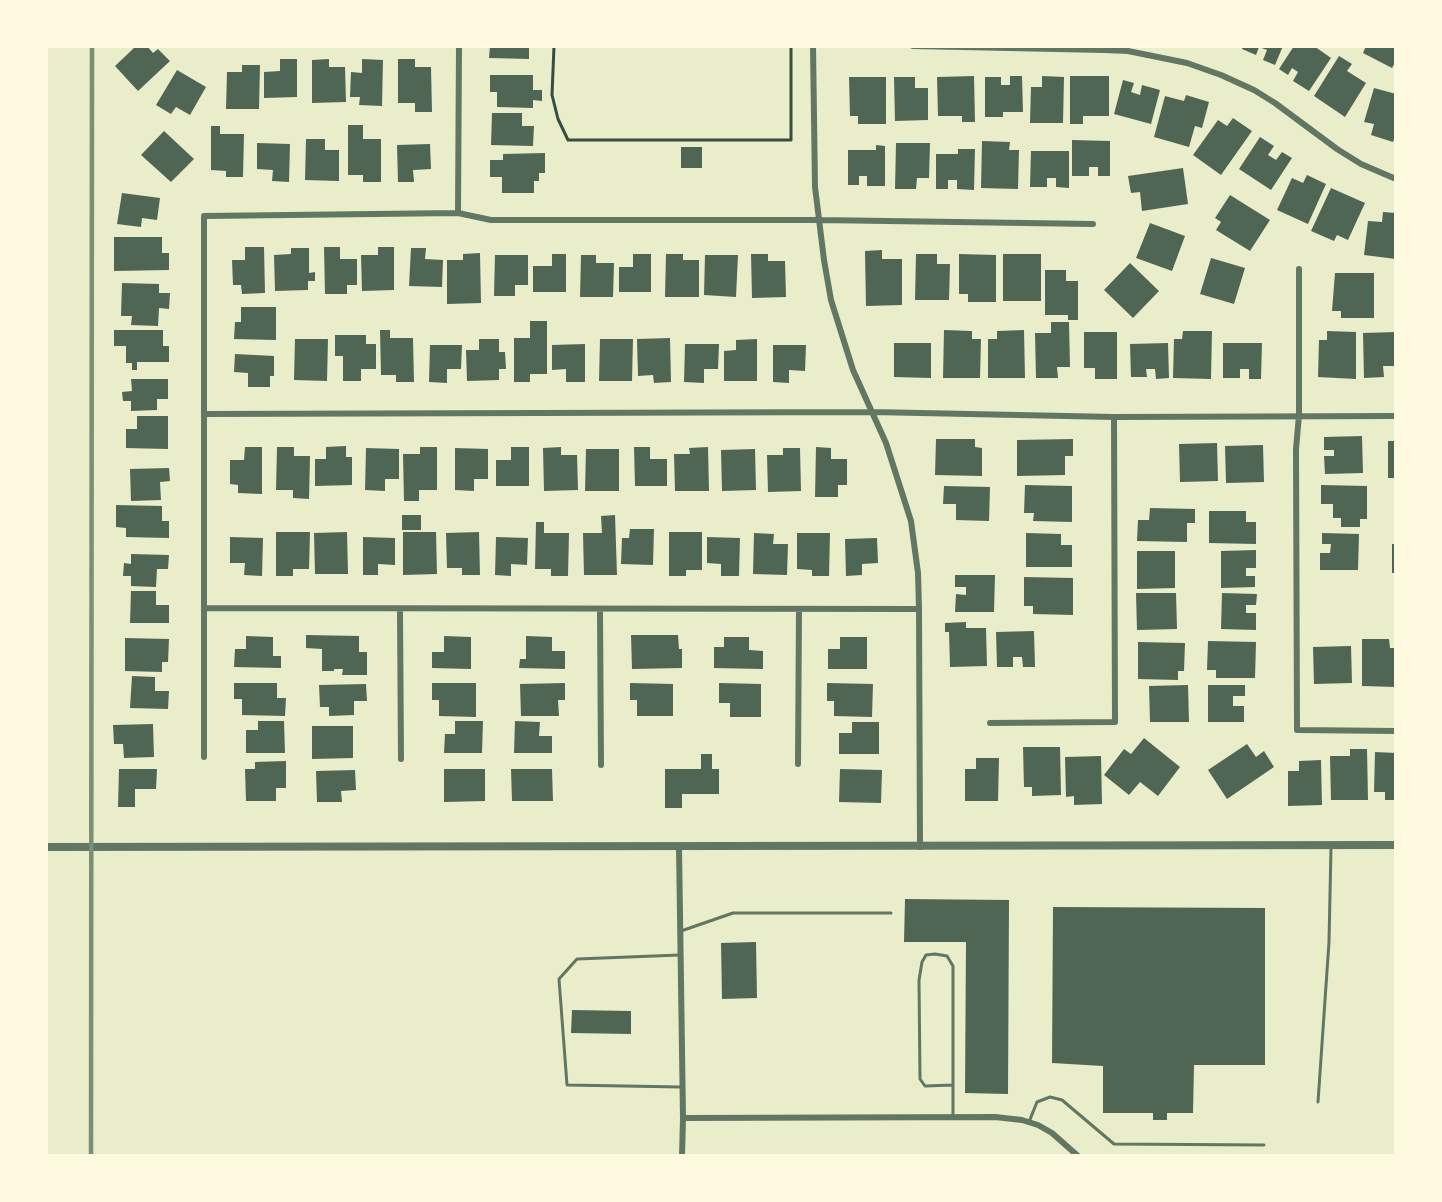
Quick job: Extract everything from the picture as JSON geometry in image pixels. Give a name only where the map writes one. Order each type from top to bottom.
[{"type":"street","points":[[458,213],[459,46]]},
{"type":"street","points":[[813,46],[815,187],[831,300],[853,370],[886,443],[911,521],[918,573],[920,847]]},
{"type":"street","points":[[913,46],[1104,50],[1137,53],[1187,63],[1254,90],[1336,149],[1361,164],[1395,179]]},
{"type":"street","points":[[204,757],[204,216],[458,213],[491,220],[819,220],[1093,224]]},
{"type":"street","points":[[1299,269],[1299,415],[1296,449],[1297,730],[1395,730]]},
{"type":"street","points":[[204,414],[872,412],[1114,417],[1395,416]]},
{"type":"street","points":[[990,723],[1115,722],[1114,417]]},
{"type":"street","points":[[205,608],[920,609]]},
{"type":"street","points":[[600,609],[601,765]]},
{"type":"street","points":[[798,764],[799,609]]},
{"type":"street","points":[[400,610],[401,759]]},
{"type":"street","points":[[46,847],[1395,845]]},
{"type":"street","points":[[679,847],[682,1155]]},
{"type":"street","points":[[683,1118],[995,1117],[1029,1122],[1052,1133],[1078,1155]]},
{"type":"lane","points":[[1318,1102],[1329,942],[1332,845]]},
{"type":"lane","points":[[681,931],[733,913],[891,913]]},
{"type":"lane","points":[[681,955],[577,959],[559,979],[567,1085],[683,1087]]},
{"type":"lane","points":[[952,1117],[953,1085],[953,966],[947,956],[926,955],[922,962],[919,980],[920,1079],[925,1086],[953,1085]]},
{"type":"lane","points":[[1029,1122],[1037,1102],[1050,1097],[1062,1100],[1114,1144],[1264,1144]]},
{"type":"path","points":[[554,46],[552,95],[558,119],[568,140],[791,140],[791,46]]},
{"type":"building","points":[[136,46],[147,46],[153,53],[158,49],[170,61],[138,91],[115,66]]},
{"type":"building","points":[[490,46],[529,46],[529,59],[489,58]]},
{"type":"building","points":[[1243,46],[1283,46],[1275,65],[1263,60],[1267,50],[1259,47],[1256,55],[1242,49]]},
{"type":"building","points":[[1294,46],[1314,46],[1331,58],[1309,91],[1293,81],[1298,72],[1292,68],[1288,75],[1279,69]]},
{"type":"building","points":[[1366,46],[1396,46],[1396,61],[1392,68],[1363,53]]},
{"type":"building","points":[[1339,56],[1352,64],[1347,71],[1366,83],[1345,117],[1314,96]]},
{"type":"building","points":[[280,59],[297,59],[297,97],[264,98],[264,72],[280,71]]},
{"type":"building","points":[[329,59],[329,67],[345,67],[346,102],[312,103],[312,60]]},
{"type":"building","points":[[362,59],[383,60],[382,106],[359,105],[360,97],[350,97],[351,72],[362,73]]},
{"type":"building","points":[[398,59],[415,59],[415,67],[431,67],[432,112],[415,112],[415,103],[398,103]]},
{"type":"building","points":[[242,65],[260,65],[259,109],[226,109],[227,72],[242,72]]},
{"type":"building","points":[[177,70],[206,87],[190,115],[176,107],[171,114],[156,105]]},
{"type":"building","points":[[490,75],[533,75],[533,90],[542,90],[542,101],[533,100],[533,108],[497,107],[497,92],[490,92]]},
{"type":"building","points":[[974,76],[975,122],[962,122],[962,116],[938,116],[937,77]]},
{"type":"building","points":[[1010,76],[1022,76],[1023,112],[1003,112],[1003,117],[985,117],[985,77],[1001,77],[1001,85],[1010,85]]},
{"type":"building","points":[[1042,76],[1064,77],[1063,123],[1030,123],[1031,87],[1042,87]]},
{"type":"building","points":[[1070,76],[1109,76],[1109,116],[1083,116],[1083,124],[1070,124]]},
{"type":"building","points":[[849,77],[886,77],[886,124],[858,124],[858,116],[850,116]]},
{"type":"building","points":[[894,77],[915,77],[915,88],[928,88],[928,120],[895,121]]},
{"type":"building","points":[[1123,80],[1134,83],[1131,92],[1140,95],[1142,85],[1160,90],[1151,124],[1114,114]]},
{"type":"building","points":[[1374,88],[1396,94],[1396,134],[1393,142],[1371,135],[1374,124],[1364,122]]},
{"type":"building","points":[[1186,95],[1209,102],[1202,128],[1195,126],[1189,147],[1154,137],[1165,96],[1184,101]]},
{"type":"building","points":[[492,113],[522,113],[522,126],[534,126],[533,146],[491,145]]},
{"type":"building","points":[[1233,118],[1252,131],[1221,175],[1193,155],[1218,120],[1227,126]]},
{"type":"building","points":[[348,125],[363,125],[363,139],[381,139],[381,182],[363,182],[363,175],[348,175]]},
{"type":"building","points":[[211,126],[220,126],[220,134],[244,134],[243,177],[226,177],[226,171],[211,170]]},
{"type":"building","points":[[164,131],[194,159],[171,182],[141,155]]},
{"type":"building","points":[[1260,137],[1274,146],[1268,155],[1276,160],[1282,152],[1292,158],[1271,190],[1239,169]]},
{"type":"building","points":[[306,139],[325,139],[325,150],[339,150],[339,181],[305,180]]},
{"type":"building","points":[[1072,140],[1110,141],[1110,176],[1098,176],[1098,167],[1089,167],[1089,176],[1072,176]]},
{"type":"building","points":[[982,141],[1010,142],[1009,150],[1019,150],[1018,189],[981,188]]},
{"type":"building","points":[[257,143],[290,144],[289,182],[272,181],[273,170],[257,169]]},
{"type":"building","points":[[896,143],[930,143],[929,178],[917,178],[916,189],[895,189]]},
{"type":"building","points":[[430,144],[431,169],[413,170],[414,182],[398,182],[397,145]]},
{"type":"building","points":[[876,145],[885,146],[885,186],[867,186],[867,176],[859,176],[859,185],[848,185],[848,150],[876,150]]},
{"type":"building","points":[[681,147],[702,147],[702,168],[681,168]]},
{"type":"building","points":[[958,149],[975,149],[974,190],[957,189],[957,180],[948,180],[948,189],[936,189],[936,154],[958,154]]},
{"type":"building","points":[[1031,151],[1069,151],[1069,188],[1056,187],[1056,178],[1047,178],[1047,187],[1030,187]]},
{"type":"building","points":[[545,153],[545,173],[539,173],[539,181],[534,181],[534,193],[502,193],[502,177],[490,177],[490,160],[503,160],[503,154]]},
{"type":"building","points":[[1183,168],[1188,204],[1142,211],[1140,192],[1131,193],[1128,176]]},
{"type":"building","points":[[1307,175],[1326,184],[1308,224],[1277,210],[1292,178],[1303,183]]},
{"type":"building","points":[[1331,188],[1365,203],[1348,240],[1337,235],[1334,241],[1311,231]]},
{"type":"building","points":[[122,193],[160,198],[157,220],[142,218],[141,227],[117,224]]},
{"type":"building","points":[[1230,195],[1270,220],[1250,251],[1216,230],[1221,222],[1215,218]]},
{"type":"building","points":[[1383,212],[1396,213],[1396,259],[1364,255],[1368,221],[1382,222]]},
{"type":"building","points":[[1150,223],[1185,236],[1172,271],[1136,258]]},
{"type":"building","points":[[114,237],[162,237],[162,253],[169,253],[169,270],[114,271]]},
{"type":"building","points":[[245,247],[264,247],[265,293],[242,294],[241,285],[233,285],[232,260],[245,260]]},
{"type":"building","points":[[324,247],[340,247],[340,259],[357,259],[357,285],[347,285],[347,294],[325,294]]},
{"type":"building","points":[[378,247],[394,247],[394,290],[362,291],[361,255],[378,255]]},
{"type":"building","points":[[291,248],[309,248],[309,273],[315,272],[315,281],[308,281],[308,290],[275,291],[274,255],[291,254]]},
{"type":"building","points":[[411,248],[426,248],[425,259],[443,260],[442,287],[409,286]]},
{"type":"building","points":[[882,250],[882,259],[902,259],[902,305],[866,306],[865,251]]},
{"type":"building","points":[[480,253],[481,303],[447,304],[447,260],[463,260],[463,254]]},
{"type":"building","points":[[552,254],[566,254],[566,292],[533,292],[533,266],[552,266]]},
{"type":"building","points":[[633,254],[651,254],[651,292],[619,292],[619,267],[633,267]]},
{"type":"building","points":[[666,254],[683,254],[683,260],[699,260],[699,297],[665,297]]},
{"type":"building","points":[[751,254],[768,254],[768,261],[785,261],[786,297],[752,298]]},
{"type":"building","points":[[916,254],[937,254],[937,264],[950,264],[949,300],[915,300]]},
{"type":"building","points":[[959,254],[996,255],[996,302],[968,302],[968,294],[959,294]]},
{"type":"building","points":[[1003,254],[1041,254],[1041,301],[1003,301]]},
{"type":"building","points":[[495,255],[528,255],[528,285],[515,285],[515,296],[494,296]]},
{"type":"building","points":[[581,255],[596,255],[596,263],[614,263],[613,297],[580,297]]},
{"type":"building","points":[[705,255],[738,255],[736,297],[704,295]]},
{"type":"building","points":[[1211,258],[1245,268],[1234,304],[1200,294]]},
{"type":"building","points":[[1130,263],[1159,291],[1133,318],[1104,290]]},
{"type":"building","points":[[1045,270],[1066,270],[1066,281],[1078,281],[1078,320],[1068,320],[1068,315],[1045,315]]},
{"type":"building","points":[[1335,273],[1374,273],[1374,318],[1341,318],[1341,311],[1332,311]]},
{"type":"building","points":[[122,283],[159,284],[159,293],[170,293],[169,309],[159,308],[158,326],[131,325],[132,316],[121,316]]},
{"type":"building","points":[[241,307],[276,307],[276,340],[234,339],[235,322],[241,322]]},
{"type":"building","points":[[530,321],[547,321],[547,374],[530,374],[530,382],[514,382],[514,338],[530,338]]},
{"type":"building","points":[[1051,322],[1069,322],[1070,367],[1057,367],[1058,378],[1036,378],[1035,333],[1051,333]]},
{"type":"building","points":[[114,330],[163,330],[163,346],[169,346],[169,362],[137,362],[137,370],[132,370],[132,363],[126,363],[126,346],[114,346]]},
{"type":"building","points":[[380,330],[390,330],[390,338],[413,338],[414,382],[396,382],[396,375],[381,375]]},
{"type":"building","points":[[944,330],[972,331],[972,339],[981,339],[980,378],[943,378]]},
{"type":"building","points":[[1024,330],[1025,378],[988,378],[988,339],[997,339],[997,331]]},
{"type":"building","points":[[1183,331],[1212,331],[1211,379],[1173,378],[1174,339],[1182,339]]},
{"type":"building","points":[[1327,331],[1356,332],[1356,379],[1318,377],[1319,340],[1327,340]]},
{"type":"building","points":[[1084,332],[1117,332],[1117,379],[1095,379],[1095,368],[1084,368]]},
{"type":"building","points":[[1396,332],[1396,366],[1383,366],[1384,377],[1364,378],[1363,333]]},
{"type":"building","points":[[335,335],[366,335],[366,344],[376,344],[376,369],[361,369],[361,381],[343,381],[343,356],[335,356]]},
{"type":"building","points":[[670,338],[671,382],[654,383],[653,375],[638,376],[637,339]]},
{"type":"building","points":[[295,339],[328,339],[327,381],[294,380]]},
{"type":"building","points":[[479,339],[499,339],[499,352],[505,352],[506,369],[499,369],[499,380],[467,381],[466,350],[479,350]]},
{"type":"building","points":[[600,339],[633,339],[632,381],[599,381]]},
{"type":"building","points":[[757,339],[757,381],[724,381],[724,351],[736,350],[736,340]]},
{"type":"building","points":[[894,343],[931,343],[931,378],[894,377]]},
{"type":"building","points":[[1168,343],[1169,378],[1156,379],[1155,369],[1146,369],[1147,377],[1131,377],[1130,344]]},
{"type":"building","points":[[1223,343],[1262,343],[1261,379],[1249,379],[1249,369],[1240,369],[1240,378],[1223,378]]},
{"type":"building","points":[[585,344],[585,382],[566,382],[566,369],[552,370],[552,345]]},
{"type":"building","points":[[685,344],[719,344],[718,369],[704,369],[704,383],[684,382]]},
{"type":"building","points":[[430,345],[462,345],[461,369],[447,369],[447,383],[429,382]]},
{"type":"building","points":[[773,345],[806,345],[805,371],[789,370],[789,383],[773,382]]},
{"type":"building","points":[[235,354],[274,356],[274,376],[270,376],[270,387],[248,387],[248,373],[234,372]]},
{"type":"building","points":[[131,379],[168,379],[168,399],[157,399],[157,410],[131,411],[131,401],[123,401],[122,392],[132,391]]},
{"type":"building","points":[[137,416],[168,416],[168,449],[126,448],[126,429],[137,429]]},
{"type":"building","points":[[1362,436],[1363,473],[1325,474],[1324,456],[1334,456],[1334,450],[1324,450],[1324,437]]},
{"type":"building","points":[[936,439],[975,439],[975,447],[982,448],[982,476],[935,475]]},
{"type":"building","points":[[1073,439],[1073,456],[1065,456],[1065,475],[1017,476],[1017,440]]},
{"type":"building","points":[[1388,441],[1396,441],[1396,478],[1388,478]]},
{"type":"building","points":[[1217,443],[1218,481],[1180,482],[1179,444]]},
{"type":"building","points":[[1263,445],[1264,482],[1226,483],[1225,446]]},
{"type":"building","points":[[346,446],[346,457],[352,457],[352,485],[315,486],[315,459],[326,459],[326,447]]},
{"type":"building","points":[[245,447],[262,447],[262,494],[238,493],[238,485],[230,484],[230,460],[244,460]]},
{"type":"building","points":[[277,447],[294,447],[294,456],[310,456],[309,499],[293,498],[293,490],[276,490]]},
{"type":"building","points":[[420,447],[437,447],[437,490],[419,490],[419,501],[404,501],[403,454],[420,454]]},
{"type":"building","points":[[511,447],[529,447],[529,486],[496,486],[496,460],[511,460]]},
{"type":"building","points":[[561,447],[561,455],[577,455],[578,490],[544,491],[543,448]]},
{"type":"building","points":[[634,447],[650,447],[650,459],[667,459],[667,486],[635,486]]},
{"type":"building","points":[[708,447],[709,491],[675,491],[674,454],[690,454],[689,448]]},
{"type":"building","points":[[816,447],[831,448],[831,459],[847,459],[847,485],[838,485],[838,497],[815,497]]},
{"type":"building","points":[[366,448],[399,449],[399,479],[385,479],[385,491],[365,490]]},
{"type":"building","points":[[455,448],[488,449],[488,479],[474,479],[474,491],[455,490]]},
{"type":"building","points":[[783,448],[800,448],[801,491],[768,492],[767,455],[783,455]]},
{"type":"building","points":[[586,449],[619,449],[619,491],[585,491]]},
{"type":"building","points":[[755,449],[756,490],[722,491],[721,450]]},
{"type":"building","points":[[169,468],[170,481],[160,482],[161,500],[131,501],[130,469]]},
{"type":"building","points":[[1025,485],[1072,486],[1072,522],[1033,521],[1034,513],[1024,513]]},
{"type":"building","points":[[1321,485],[1367,486],[1367,519],[1360,519],[1360,527],[1341,527],[1341,518],[1333,518],[1333,504],[1321,504]]},
{"type":"building","points":[[944,486],[990,487],[989,521],[956,520],[956,504],[943,504]]},
{"type":"building","points":[[116,505],[162,506],[162,521],[169,521],[169,538],[126,537],[126,528],[116,527]]},
{"type":"building","points":[[1150,508],[1195,509],[1195,523],[1187,523],[1187,542],[1137,541],[1138,520],[1149,520]]},
{"type":"building","points":[[1209,511],[1246,511],[1246,522],[1256,522],[1256,544],[1209,543]]},
{"type":"building","points":[[402,515],[421,515],[421,530],[402,530]]},
{"type":"building","points":[[615,515],[617,575],[584,575],[583,533],[602,533],[601,516]]},
{"type":"building","points":[[536,522],[544,522],[544,533],[569,533],[568,576],[551,576],[551,569],[535,569]]},
{"type":"building","points":[[630,529],[654,529],[653,565],[621,564],[622,538],[629,538]]},
{"type":"building","points":[[276,532],[310,532],[309,569],[293,569],[293,576],[276,576]]},
{"type":"building","points":[[347,532],[348,574],[315,574],[314,533]]},
{"type":"building","points":[[403,532],[436,532],[437,574],[403,575]]},
{"type":"building","points":[[479,532],[480,575],[462,575],[462,568],[447,568],[446,533]]},
{"type":"building","points":[[669,532],[702,532],[702,570],[686,570],[686,576],[669,576]]},
{"type":"building","points":[[754,533],[774,534],[773,544],[788,544],[787,575],[753,574]]},
{"type":"building","points":[[797,533],[830,533],[829,576],[812,576],[812,570],[797,569]]},
{"type":"building","points":[[1026,533],[1061,534],[1061,545],[1072,545],[1072,567],[1026,567]]},
{"type":"building","points":[[1322,533],[1359,534],[1358,570],[1320,570],[1320,553],[1330,553],[1331,544],[1322,544]]},
{"type":"building","points":[[230,537],[263,538],[262,576],[244,575],[245,563],[230,563]]},
{"type":"building","points":[[363,537],[395,538],[395,565],[378,564],[378,575],[363,575]]},
{"type":"building","points":[[496,537],[528,538],[527,565],[511,564],[511,576],[495,575]]},
{"type":"building","points":[[707,537],[740,538],[739,576],[721,576],[721,564],[707,563]]},
{"type":"building","points":[[877,538],[878,563],[862,564],[862,575],[846,576],[845,539]]},
{"type":"building","points":[[1392,544],[1396,544],[1396,573],[1392,573]]},
{"type":"building","points":[[1256,550],[1256,568],[1246,568],[1246,576],[1255,576],[1255,587],[1221,588],[1221,551]]},
{"type":"building","points":[[1137,551],[1175,551],[1175,588],[1137,589]]},
{"type":"building","points":[[131,554],[169,555],[168,569],[157,569],[156,587],[131,586],[131,576],[123,576],[124,563],[131,564]]},
{"type":"building","points":[[955,575],[995,575],[994,612],[955,612],[956,594],[966,595],[966,587],[955,587]]},
{"type":"building","points":[[1024,577],[1073,578],[1073,615],[1033,614],[1033,606],[1024,606]]},
{"type":"building","points":[[131,591],[156,591],[156,605],[169,605],[169,623],[130,623]]},
{"type":"building","points":[[1136,593],[1176,593],[1177,629],[1137,630]]},
{"type":"building","points":[[1222,593],[1257,594],[1256,605],[1246,605],[1246,613],[1256,613],[1256,630],[1221,629]]},
{"type":"building","points":[[966,622],[966,628],[986,628],[987,666],[950,667],[949,632],[945,632],[945,623]]},
{"type":"building","points":[[1034,631],[1035,667],[1023,667],[1022,657],[1013,657],[1013,667],[997,667],[996,632]]},
{"type":"building","points":[[306,635],[359,636],[359,652],[367,652],[367,675],[342,675],[343,669],[322,671],[322,649],[306,648]]},
{"type":"building","points":[[631,635],[678,635],[679,649],[682,649],[682,668],[632,669]]},
{"type":"building","points":[[246,636],[273,637],[273,656],[281,656],[281,668],[234,667],[235,649],[246,649]]},
{"type":"building","points":[[444,636],[471,637],[471,669],[432,668],[432,652],[444,652]]},
{"type":"building","points":[[526,636],[552,637],[552,651],[565,651],[565,669],[519,668],[520,659],[526,659]]},
{"type":"building","points":[[724,637],[749,637],[749,650],[763,651],[763,669],[714,668],[714,647],[724,647]]},
{"type":"building","points":[[840,637],[867,637],[867,669],[828,669],[828,649],[840,649]]},
{"type":"building","points":[[125,638],[169,639],[168,662],[162,662],[162,672],[125,671]]},
{"type":"building","points":[[1362,639],[1389,639],[1390,648],[1396,648],[1396,687],[1362,686]]},
{"type":"building","points":[[1208,641],[1256,642],[1255,678],[1216,678],[1216,670],[1207,670]]},
{"type":"building","points":[[1138,642],[1185,643],[1184,671],[1178,671],[1178,680],[1138,679]]},
{"type":"building","points":[[1351,646],[1352,683],[1314,684],[1313,647]]},
{"type":"building","points":[[132,676],[155,677],[155,691],[169,691],[168,709],[130,708]]},
{"type":"building","points":[[234,683],[277,683],[277,698],[286,698],[285,716],[242,715],[242,699],[234,699]]},
{"type":"building","points":[[432,683],[476,683],[476,717],[439,716],[439,700],[432,700]]},
{"type":"building","points":[[565,683],[565,700],[558,700],[559,716],[521,716],[520,684]]},
{"type":"building","points":[[630,683],[673,684],[673,716],[637,716],[637,700],[630,700]]},
{"type":"building","points":[[719,683],[761,684],[761,717],[730,717],[730,703],[719,703]]},
{"type":"building","points":[[827,683],[873,684],[872,717],[834,716],[834,701],[827,701]]},
{"type":"building","points":[[366,684],[367,701],[354,701],[354,715],[329,716],[329,707],[320,707],[319,685]]},
{"type":"building","points":[[1188,685],[1189,722],[1150,722],[1149,686]]},
{"type":"building","points":[[1208,685],[1245,685],[1245,696],[1233,696],[1233,706],[1244,706],[1244,722],[1208,722]]},
{"type":"building","points":[[258,721],[284,721],[285,753],[246,753],[246,730],[258,730]]},
{"type":"building","points":[[455,721],[483,721],[482,753],[444,753],[445,734],[455,734]]},
{"type":"building","points":[[515,721],[540,722],[539,736],[552,736],[552,753],[514,753]]},
{"type":"building","points":[[852,722],[879,722],[879,754],[839,754],[839,733],[852,733]]},
{"type":"building","points":[[153,724],[154,757],[124,758],[123,744],[114,744],[113,725]]},
{"type":"building","points":[[312,726],[353,726],[353,758],[312,759]]},
{"type":"building","points":[[1144,738],[1180,767],[1158,796],[1140,782],[1129,795],[1104,775],[1124,749],[1131,754]]},
{"type":"building","points":[[1247,744],[1256,757],[1264,751],[1274,767],[1227,799],[1208,770]]},
{"type":"building","points":[[1023,747],[1060,747],[1061,795],[1032,796],[1032,787],[1024,787]]},
{"type":"building","points":[[1350,749],[1367,749],[1368,800],[1331,800],[1330,756],[1350,756]]},
{"type":"building","points":[[1375,752],[1396,753],[1396,800],[1385,800],[1385,792],[1374,792]]},
{"type":"building","points":[[701,754],[712,754],[712,769],[719,769],[719,794],[682,794],[682,808],[665,808],[665,769],[701,769]]},
{"type":"building","points":[[1101,756],[1102,804],[1074,805],[1074,796],[1066,797],[1065,757]]},
{"type":"building","points":[[976,758],[999,758],[998,801],[965,801],[965,769],[976,769]]},
{"type":"building","points":[[1321,760],[1322,805],[1288,806],[1288,771],[1299,771],[1299,761]]},
{"type":"building","points":[[286,761],[286,788],[276,788],[276,801],[246,801],[245,769],[255,769],[255,762]]},
{"type":"building","points":[[119,769],[157,769],[156,789],[135,789],[135,807],[118,807]]},
{"type":"building","points":[[444,769],[485,769],[485,801],[444,802]]},
{"type":"building","points":[[511,769],[552,769],[553,801],[512,801]]},
{"type":"building","points":[[840,769],[882,770],[881,803],[839,802]]},
{"type":"building","points":[[355,770],[356,790],[341,791],[342,802],[317,802],[316,771]]},
{"type":"building","points":[[905,899],[1009,900],[1008,1094],[965,1093],[966,942],[904,942]]},
{"type":"building","points":[[1053,907],[1265,908],[1265,1065],[1194,1065],[1193,1113],[1167,1113],[1167,1120],[1153,1120],[1153,1113],[1103,1113],[1103,1066],[1052,1063]]},
{"type":"building","points":[[756,942],[757,998],[722,999],[721,943]]},
{"type":"building","points":[[572,1010],[631,1011],[631,1034],[571,1033]]},
{"type":"railway","points":[[91,1156],[92,46]]}]
